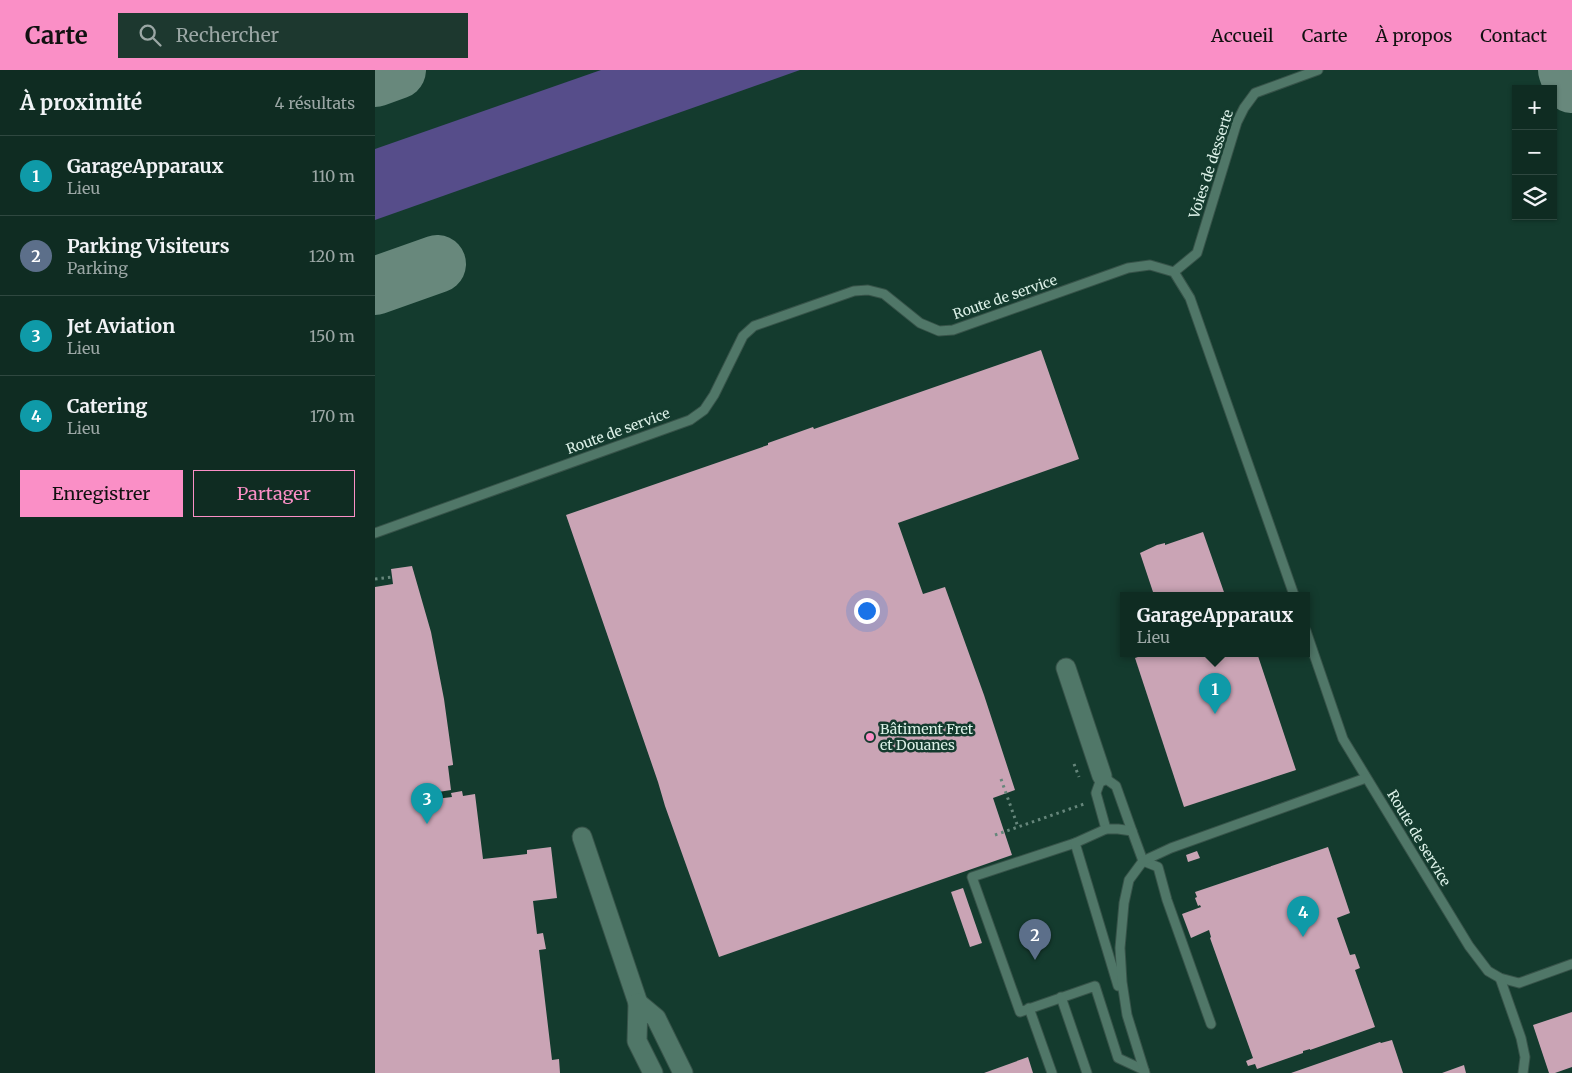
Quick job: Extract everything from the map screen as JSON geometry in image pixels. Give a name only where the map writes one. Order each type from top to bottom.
[{"type":"street","points":[[1066,668],[1102,776]]},
{"type":"street","points":[[582,837],[637,1003],[637,1040],[653,1073]]},
{"type":"street","points":[[637,1003],[655,1018],[683,1073]]},
{"type":"lane","name":"Voies de desserte","points":[[1173,272],[1197,253],[1237,122],[1249,99],[1255,93],[1318,70]]},
{"type":"lane","name":"Route de service","points":[[375,533],[690,420],[704,410],[714,395],[743,336],[754,326],[854,291],[869,290],[884,294],[920,323],[939,331],[953,330],[1128,268],[1151,265],[1173,272]]},
{"type":"lane","points":[[1173,272],[1191,298],[1293,592]]},
{"type":"lane","name":"Route de service","points":[[1310,643],[1343,739],[1469,946],[1488,971],[1500,978]]},
{"type":"lane","points":[[1106,830],[1096,794],[1102,776],[1116,786],[1143,861],[1158,867],[1167,900],[1211,1024]]},
{"type":"lane","points":[[1127,1015],[1122,982],[1120,948],[1124,903],[1129,880],[1143,861],[1171,848],[1366,778]]},
{"type":"lane","points":[[1131,831],[1106,830],[973,877],[1019,1012],[1095,986],[1118,1058],[1144,1072]]},
{"type":"lane","points":[[1075,842],[1144,1072]]},
{"type":"lane","points":[[1500,978],[1519,982],[1572,964]]},
{"type":"lane","points":[[1500,978],[1521,1038],[1525,1057],[1523,1073]]},
{"type":"lane","points":[[1061,998],[1087,1073]]},
{"type":"lane","points":[[1029,1008],[1052,1073]]},
{"type":"path","points":[[375,579],[392,577]]},
{"type":"path","points":[[1075,764],[1080,780]]},
{"type":"path","points":[[1001,779],[1018,827]]},
{"type":"path","points":[[995,835],[1088,803]]},
{"type":"shaded area","points":[[601,70],[800,70],[375,220],[375,149]]},
{"type":"building","points":[[1041,350],[1079,459],[898,523],[923,594],[945,587],[984,695],[1015,790],[993,798],[1012,855],[719,957],[665,806],[566,515],[768,445],[768,443],[813,427],[814,429]]},
{"type":"building","points":[[1203,532],[1224,592],[1153,592],[1140,553],[1157,545],[1165,543],[1165,545]]},
{"type":"building","points":[[412,566],[431,632],[444,699],[453,764],[448,766],[451,790],[419,795],[419,801],[452,797],[451,793],[462,791],[463,796],[475,794],[483,859],[527,854],[527,850],[551,847],[557,898],[533,901],[537,934],[543,933],[546,949],[539,950],[552,1060],[559,1059],[560,1073],[375,1073],[375,587],[393,584],[391,569]]},
{"type":"building","points":[[1258,657],[1296,770],[1184,807],[1135,658]]},
{"type":"building","points":[[1328,847],[1350,913],[1337,918],[1350,955],[1355,954],[1360,968],[1355,970],[1375,1027],[1303,1051],[1303,1053],[1257,1069],[1255,1064],[1248,1066],[1246,1061],[1253,1058],[1210,938],[1209,930],[1191,938],[1182,914],[1201,907],[1200,905],[1198,906],[1195,892]]},
{"type":"building","points":[[1197,851],[1200,858],[1188,862],[1186,855]]},
{"type":"building","points":[[963,888],[982,943],[970,947],[951,892]]},
{"type":"building","points":[[1572,1012],[1572,1067],[1555,1073],[1549,1073],[1533,1025]]},
{"type":"building","points":[[1392,1040],[1403,1073],[1291,1073],[1380,1042]]},
{"type":"building","points":[[1028,1057],[1033,1073],[984,1073]]},
{"type":"building","points":[[1464,1065],[1466,1073],[1442,1073]]},
{"type":"taxiway","points":[[375,78],[397,70]]},
{"type":"taxiway","points":[[1567,70],[1572,84]]},
{"type":"taxiway","points":[[375,286],[437,264]]},
{"type":"place","name":"GarageApparaux","points":[[1215,714]]},
{"type":"place","name":"Bâtiment Fret et Douanes","points":[[870,737]]},
{"type":"place","name":"Jet Aviation","points":[[427,824]]},
{"type":"place","name":"Catering","points":[[1303,937]]},
{"type":"place","name":"Parking Visiteurs","points":[[1035,960]]}]
